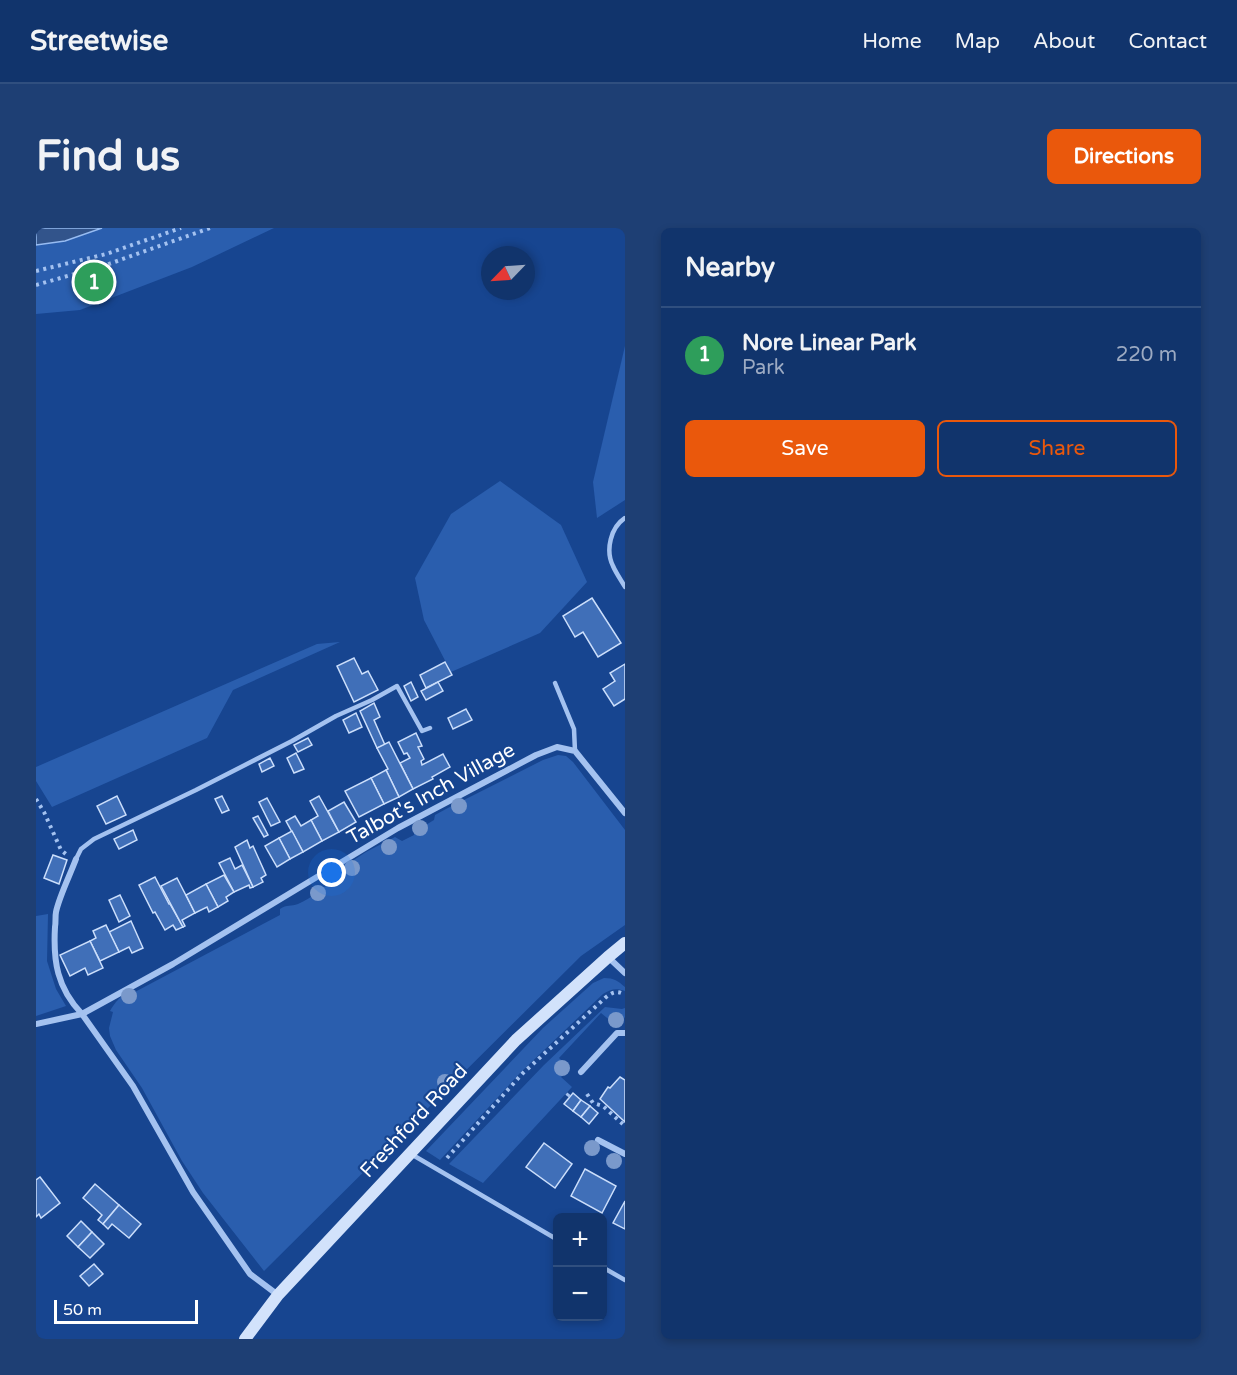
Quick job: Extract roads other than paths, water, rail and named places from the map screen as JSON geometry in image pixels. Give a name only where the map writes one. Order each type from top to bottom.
[{"type":"main road","name":"Freshford Road","points":[[245,1339],[278,1295],[516,1040],[625,943]]},
{"type":"street","name":"Talbot's Inch Village","points":[[36,1024],[82,1014],[173,964],[398,828],[536,755],[557,747],[575,751]]},
{"type":"street","points":[[575,751],[625,813]]},
{"type":"street","points":[[76,859],[56,912],[54,959],[62,986],[133,1086],[193,1192],[250,1274],[278,1295]]},
{"type":"street","points":[[608,957],[625,973]]},
{"type":"street","points":[[581,1072],[617,1033],[625,1033]]},
{"type":"street","points":[[598,1140],[625,1154]]},
{"type":"lane","points":[[625,518],[615,526],[611,538],[610,557],[625,587]]},
{"type":"lane","points":[[555,683],[574,729],[575,751]]},
{"type":"lane","points":[[76,859],[81,849],[94,839],[196,790],[397,686],[422,731],[430,728]]},
{"type":"lane","points":[[411,1154],[553,1237]]},
{"type":"lane","points":[[607,1269],[625,1280]]},
{"type":"place","name":"Nore Linear Park","points":[[94,282]]}]
